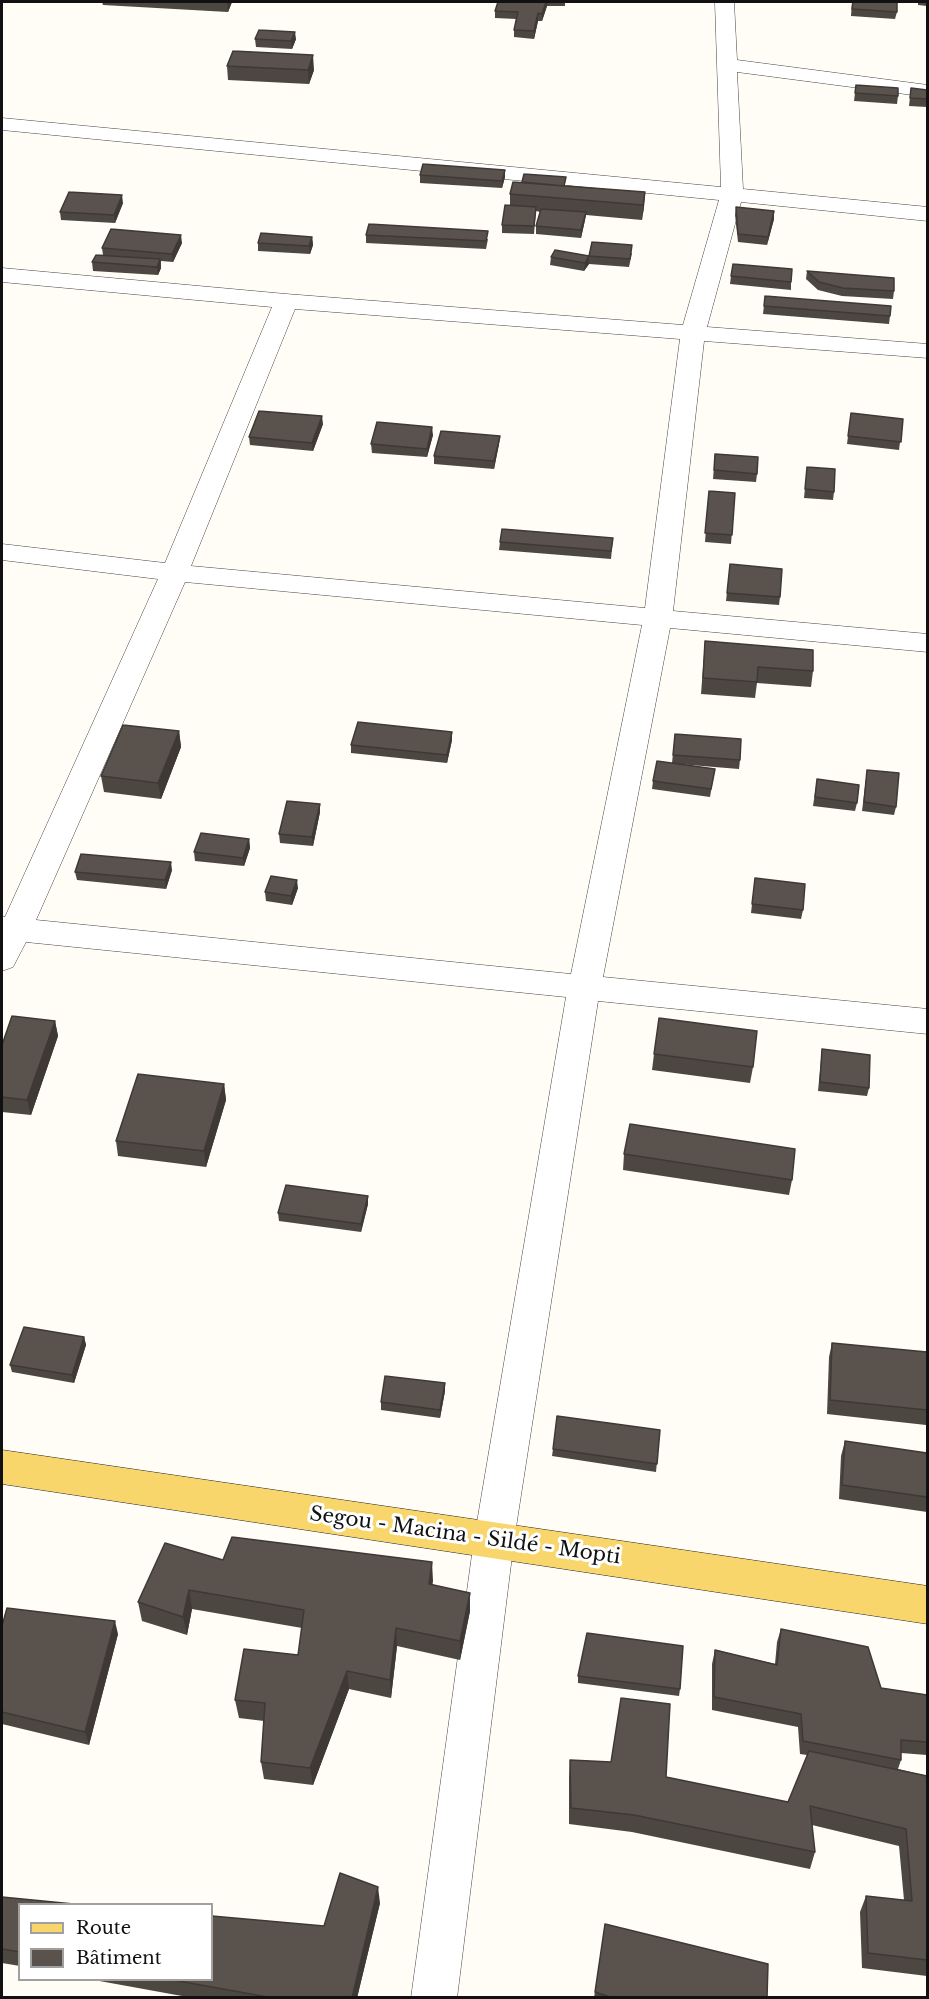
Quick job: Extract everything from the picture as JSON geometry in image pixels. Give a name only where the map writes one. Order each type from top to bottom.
[{"type":"main road","name":"Segou - Macina - Sildé - Mopti","points":[[2,1467],[927,1605]]},
{"type":"street","points":[[434,1998],[494,1540],[584,988],[658,617],[693,333],[732,194],[724,2]]},
{"type":"street","points":[[727,65],[927,91]]},
{"type":"street","points":[[2,124],[927,214]]},
{"type":"street","points":[[2,274],[286,301],[927,351]]},
{"type":"street","points":[[286,301],[175,573],[5,939],[584,988],[927,1023]]},
{"type":"street","points":[[2,552],[175,573],[927,643]]},
{"type":"building","points":[[498,2],[546,2],[542,14],[538,13],[534,31],[514,30],[518,12],[495,11]]},
{"type":"building","points":[[853,2],[897,2],[897,12],[852,9]]},
{"type":"building","points":[[259,30],[295,32],[291,41],[255,39]]},
{"type":"building","points":[[233,51],[313,55],[308,70],[227,66]]},
{"type":"building","points":[[856,85],[898,88],[898,96],[855,93]]},
{"type":"building","points":[[911,88],[927,90],[927,99],[910,98]]},
{"type":"building","points":[[423,164],[505,170],[502,181],[420,175]]},
{"type":"building","points":[[524,174],[566,177],[564,186],[522,182]]},
{"type":"building","points":[[513,182],[645,192],[643,205],[510,194]]},
{"type":"building","points":[[69,192],[122,195],[114,215],[60,212]]},
{"type":"building","points":[[505,205],[536,207],[534,226],[502,225]]},
{"type":"building","points":[[736,207],[774,211],[768,237],[738,234]]},
{"type":"building","points":[[541,209],[586,212],[581,230],[536,226]]},
{"type":"building","points":[[369,224],[488,231],[486,241],[366,235]]},
{"type":"building","points":[[111,229],[181,235],[172,254],[102,248]]},
{"type":"building","points":[[261,233],[312,237],[309,246],[258,243]]},
{"type":"building","points":[[592,242],[632,245],[630,259],[589,256]]},
{"type":"building","points":[[555,250],[589,256],[585,263],[551,257]]},
{"type":"building","points":[[96,255],[160,259],[157,267],[92,262]]},
{"type":"building","points":[[733,264],[792,269],[791,282],[731,276]]},
{"type":"building","points":[[807,271],[894,278],[894,291],[843,288],[819,282]]},
{"type":"building","points":[[765,296],[891,306],[890,316],[764,306]]},
{"type":"building","points":[[259,411],[322,416],[312,443],[249,437]]},
{"type":"building","points":[[851,413],[903,419],[901,442],[848,436]]},
{"type":"building","points":[[377,422],[432,427],[427,449],[371,444]]},
{"type":"building","points":[[441,431],[500,436],[494,461],[434,456]]},
{"type":"building","points":[[715,454],[758,457],[757,474],[714,470]]},
{"type":"building","points":[[807,467],[835,469],[834,492],[805,489]]},
{"type":"building","points":[[709,491],[735,493],[732,535],[705,533]]},
{"type":"building","points":[[502,529],[613,538],[611,551],[500,542]]},
{"type":"building","points":[[730,564],[782,569],[780,597],[727,593]]},
{"type":"building","points":[[705,641],[813,650],[813,671],[758,667],[757,682],[703,678]]},
{"type":"building","points":[[358,722],[452,732],[447,755],[351,745]]},
{"type":"building","points":[[123,725],[179,731],[158,783],[101,776]]},
{"type":"building","points":[[675,734],[741,739],[740,760],[673,755]]},
{"type":"building","points":[[657,761],[715,769],[711,789],[653,781]]},
{"type":"building","points":[[867,770],[899,773],[896,807],[864,802]]},
{"type":"building","points":[[817,779],[859,785],[857,803],[815,797]]},
{"type":"building","points":[[287,801],[320,804],[312,837],[279,834]]},
{"type":"building","points":[[201,833],[249,839],[243,858],[194,852]]},
{"type":"building","points":[[81,854],[171,862],[165,880],[75,872]]},
{"type":"building","points":[[271,876],[297,880],[291,896],[265,892]]},
{"type":"building","points":[[755,878],[805,884],[803,910],[752,904]]},
{"type":"building","points":[[12,1016],[55,1021],[27,1100],[2,1097],[2,1045]]},
{"type":"building","points":[[659,1018],[757,1031],[753,1067],[654,1054]]},
{"type":"building","points":[[822,1049],[870,1055],[869,1088],[820,1082]]},
{"type":"building","points":[[138,1074],[224,1084],[204,1151],[116,1141]]},
{"type":"building","points":[[630,1124],[795,1149],[792,1180],[624,1154]]},
{"type":"building","points":[[286,1185],[368,1196],[361,1224],[278,1213]]},
{"type":"building","points":[[24,1327],[84,1337],[72,1375],[10,1365]]},
{"type":"building","points":[[832,1343],[927,1352],[927,1410],[830,1400]]},
{"type":"building","points":[[385,1376],[445,1383],[440,1410],[381,1402]]},
{"type":"building","points":[[557,1416],[660,1430],[657,1464],[553,1449]]},
{"type":"building","points":[[845,1441],[927,1453],[927,1497],[842,1485]]},
{"type":"building","points":[[232,1537],[432,1562],[429,1584],[470,1593],[460,1641],[396,1628],[390,1680],[347,1671],[310,1768],[261,1762],[265,1703],[235,1700],[244,1649],[298,1655],[304,1610],[189,1590],[183,1617],[138,1602],[165,1543],[223,1560]]},
{"type":"building","points":[[7,1608],[115,1621],[85,1732],[2,1712],[2,1626]]},
{"type":"building","points":[[781,1629],[868,1647],[881,1688],[927,1695],[927,1742],[901,1740],[901,1760],[803,1741],[801,1714],[714,1697],[715,1650],[777,1665]]},
{"type":"building","points":[[587,1633],[683,1646],[680,1689],[578,1676]]},
{"type":"building","points":[[621,1698],[670,1704],[666,1777],[788,1802],[809,1751],[927,1776],[927,1960],[868,1953],[866,1896],[912,1901],[906,1829],[810,1806],[815,1852],[634,1815],[571,1808],[570,1760],[611,1762]]},
{"type":"building","points":[[340,1873],[378,1887],[352,1998],[273,1998],[179,1981],[213,1981],[213,1916],[324,1926]]},
{"type":"building","points":[[2,1897],[64,1903],[18,1903],[18,1952],[2,1949]]},
{"type":"building","points":[[605,1924],[768,1964],[767,1998],[613,1998],[595,1992]]}]
